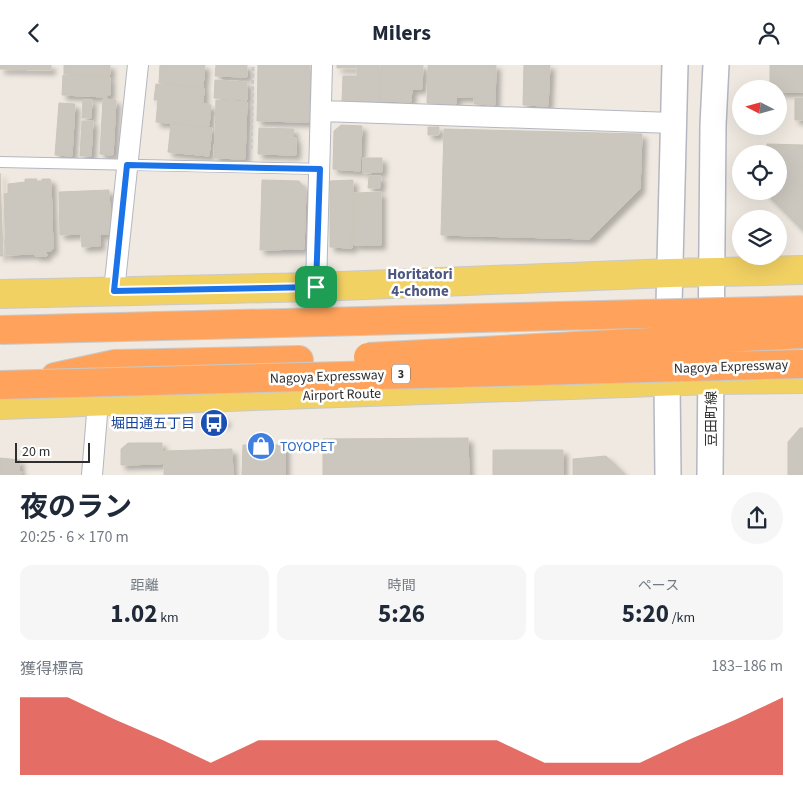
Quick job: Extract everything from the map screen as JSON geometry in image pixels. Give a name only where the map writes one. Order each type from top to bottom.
[{"type":"highway","points":[[0,330],[803,310]]},
{"type":"highway","points":[[11,385],[115,363],[299,361],[803,335]]},
{"type":"highway","name":"Nagoya Expressway","points":[[11,385],[803,364]]},
{"type":"main road","points":[[0,294],[316,287],[670,273],[803,270]]},
{"type":"main road","name":"Airport Route","points":[[0,405],[711,380],[803,379]]},
{"type":"street","points":[[114,291],[138,65]]},
{"type":"street","points":[[316,287],[322,65]]},
{"type":"street","points":[[668,475],[667,383],[675,65]]},
{"type":"street","name":"豆田町線","points":[[710,475],[713,125],[716,65]]},
{"type":"street","points":[[322,111],[673,123]]},
{"type":"street","points":[[92,475],[98,402]]},
{"type":"lane","points":[[0,162],[320,169]]},
{"type":"path","points":[[251,168],[253,65]]},
{"type":"building","points":[[0,65],[51,65],[51,70],[0,69]]},
{"type":"building","points":[[64,65],[110,65],[110,75],[64,74]]},
{"type":"building","points":[[160,65],[205,65],[203,87],[159,83]]},
{"type":"building","points":[[216,65],[247,65],[247,77],[215,76]]},
{"type":"building","points":[[258,65],[310,65],[309,122],[257,121]]},
{"type":"building","points":[[337,65],[356,65],[356,68],[337,68]]},
{"type":"building","points":[[357,65],[380,65],[379,103],[342,102],[343,76],[357,76]]},
{"type":"building","points":[[381,65],[423,65],[422,89],[412,89],[411,102],[380,101]]},
{"type":"building","points":[[428,65],[496,65],[495,105],[474,104],[474,97],[456,97],[456,104],[427,103]]},
{"type":"building","points":[[524,65],[550,65],[548,106],[523,105]]},
{"type":"building","points":[[770,65],[803,65],[803,92],[788,92],[788,80],[770,80]]},
{"type":"building","points":[[63,75],[110,77],[110,95],[107,95],[107,97],[62,95]]},
{"type":"building","points":[[215,80],[247,82],[247,100],[214,98]]},
{"type":"building","points":[[156,84],[204,88],[203,104],[211,105],[209,126],[156,122],[158,100],[154,100]]},
{"type":"building","points":[[795,98],[803,98],[803,120],[795,120]]},
{"type":"building","points":[[103,99],[116,100],[113,155],[100,154]]},
{"type":"building","points":[[83,100],[92,100],[91,118],[82,118]]},
{"type":"building","points":[[216,100],[247,102],[245,159],[214,158]]},
{"type":"building","points":[[59,103],[75,104],[72,156],[55,155]]},
{"type":"building","points":[[82,121],[93,121],[91,156],[80,156]]},
{"type":"building","points":[[171,124],[212,128],[209,156],[168,152]]},
{"type":"building","points":[[341,125],[362,126],[360,171],[333,169],[334,131]]},
{"type":"building","points":[[428,127],[439,127],[439,135],[428,135]]},
{"type":"building","points":[[259,128],[294,129],[293,138],[296,138],[296,155],[258,154]]},
{"type":"building","points":[[444,129],[642,134],[640,189],[590,239],[441,235]]},
{"type":"building","points":[[767,144],[803,145],[803,230],[787,214],[787,210],[783,210],[773,200],[787,200],[787,145]]},
{"type":"building","points":[[363,158],[382,158],[382,172],[363,173]]},
{"type":"building","points":[[0,173],[3,256],[0,256]]},
{"type":"building","points":[[369,176],[381,176],[380,188],[368,188]]},
{"type":"building","points":[[25,179],[42,181],[42,179],[50,179],[51,181],[53,248],[51,251],[46,251],[47,256],[35,256],[35,254],[6,255],[4,194],[8,193],[8,184],[25,182]]},
{"type":"building","points":[[262,180],[299,181],[306,190],[304,249],[260,250]]},
{"type":"building","points":[[353,180],[352,248],[330,247],[330,181]]},
{"type":"building","points":[[109,190],[111,234],[100,234],[100,246],[82,247],[81,234],[60,235],[59,192]]},
{"type":"building","points":[[381,192],[381,245],[354,245],[354,193]]},
{"type":"building","points":[[225,418],[226,423],[208,424],[209,419]]},
{"type":"building","points":[[800,428],[803,428],[803,475],[788,475],[788,442]]},
{"type":"building","points":[[468,438],[469,475],[323,475],[323,439]]},
{"type":"building","points":[[128,443],[162,443],[162,464],[121,465],[121,449]]},
{"type":"building","points":[[243,445],[285,445],[285,475],[242,475]]},
{"type":"building","points":[[232,449],[233,475],[164,475],[164,451]]},
{"type":"building","points":[[493,450],[563,450],[563,475],[493,475]]},
{"type":"building","points":[[606,456],[625,475],[573,475],[573,459]]},
{"type":"building","points":[[0,458],[20,460],[19,472],[22,472],[21,475],[0,475]]},
{"type":"place","name":"堀田通五丁目","points":[[214,423]]},
{"type":"place","name":"TOYOPET","points":[[261,446]]},
{"type":"district","name":"Horitatori 4-chome","points":[[420,282]]},
{"type":"route","points":[[127,165],[320,169],[316,287],[114,291],[127,165]]}]
